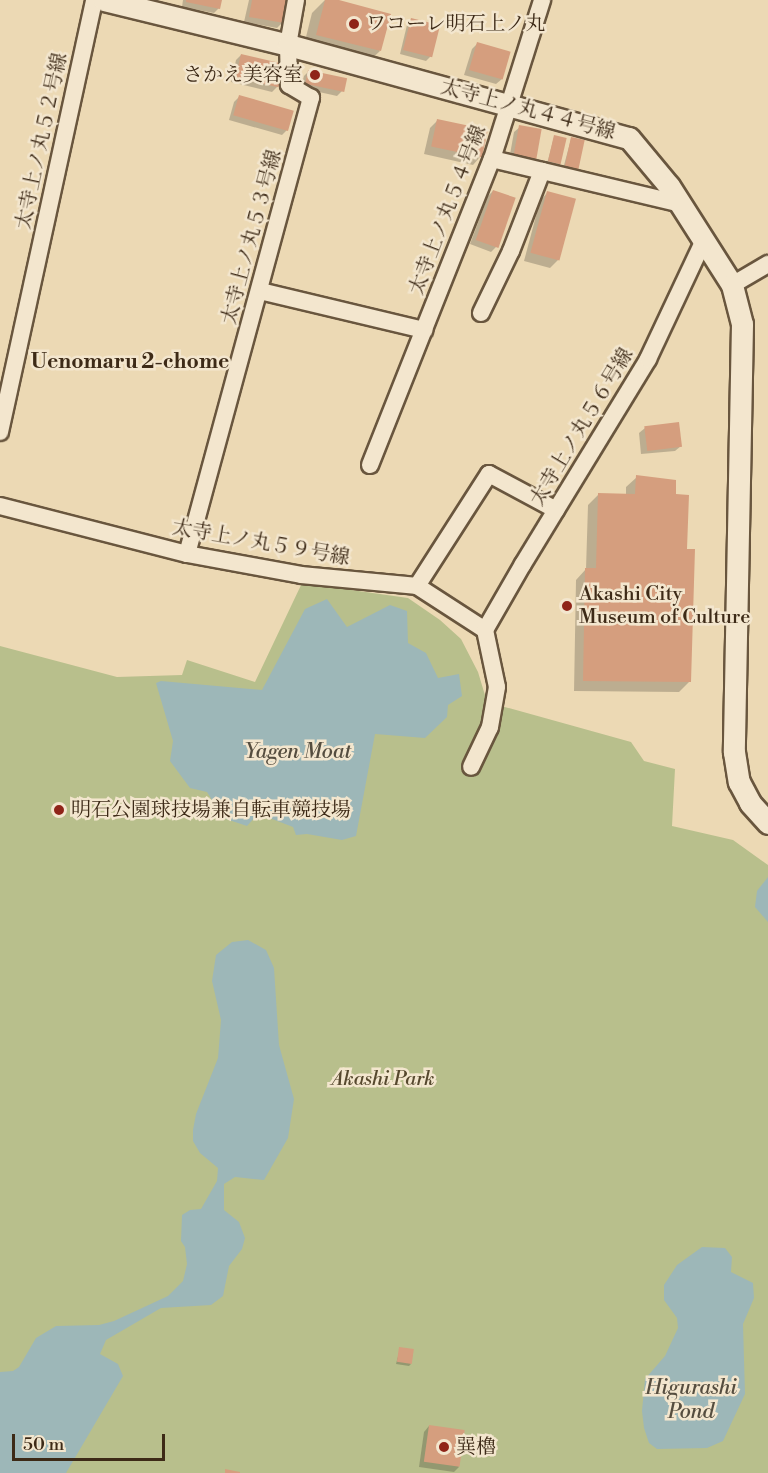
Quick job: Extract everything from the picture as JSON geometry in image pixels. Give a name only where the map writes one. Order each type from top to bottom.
[{"type":"street","name":"太寺上ノ丸５２号線","points":[[0,432],[4,391],[94,0]]},
{"type":"street","name":"太寺上ノ丸４４号線","points":[[104,0],[288,45],[628,138],[669,186],[732,285],[742,324],[734,752],[739,782],[750,803],[768,823]]},
{"type":"street","points":[[288,45],[296,0]]},
{"type":"street","name":"太寺上ノ丸５４号線","points":[[370,465],[492,159],[511,105],[542,0]]},
{"type":"street","name":"太寺上ノ丸５３号線","points":[[187,554],[311,98],[289,84],[288,45]]},
{"type":"street","points":[[492,159],[681,204]]},
{"type":"street","points":[[481,313],[511,251],[542,171]]},
{"type":"street","name":"太寺上ノ丸５６号線","points":[[485,630],[648,360],[704,240]]},
{"type":"street","points":[[732,285],[768,264]]},
{"type":"street","points":[[260,291],[424,330]]},
{"type":"street","points":[[417,586],[489,474],[556,510]]},
{"type":"street","name":"太寺上ノ丸５９号線","points":[[0,506],[187,554],[301,575],[417,586],[485,630]]},
{"type":"street","points":[[471,767],[490,727],[497,687],[485,630]]},
{"type":"green space","name":"Akashi Park","points":[[302,583],[408,598],[440,620],[461,639],[478,672],[487,702],[631,742],[644,761],[675,769],[672,826],[733,840],[768,865],[768,1473],[0,1473],[0,646],[117,677],[182,675],[187,660],[255,682]]},
{"type":"water","name":"Yagen Moat","points":[[327,599],[347,627],[390,605],[407,611],[408,643],[426,653],[438,678],[459,674],[462,696],[448,705],[447,717],[425,738],[375,734],[356,836],[342,840],[307,834],[296,835],[293,827],[267,817],[256,816],[247,826],[223,818],[207,792],[190,788],[170,761],[173,741],[156,683],[161,681],[262,690],[305,609]]},
{"type":"water","points":[[768,877],[768,922],[755,907],[757,891]]},
{"type":"water","points":[[248,940],[266,950],[274,968],[279,1045],[294,1099],[288,1138],[264,1180],[235,1177],[224,1184],[224,1210],[239,1222],[245,1238],[242,1249],[229,1266],[223,1296],[211,1305],[161,1308],[106,1340],[100,1354],[118,1364],[123,1376],[66,1473],[0,1473],[0,1372],[13,1371],[19,1367],[36,1338],[56,1326],[99,1325],[114,1321],[168,1296],[183,1281],[187,1264],[185,1247],[181,1241],[182,1215],[190,1210],[201,1209],[217,1181],[218,1168],[200,1153],[193,1141],[196,1114],[218,1058],[221,1020],[212,981],[216,955],[232,942]]},
{"type":"water","name":"Higurashi Pond","points":[[702,1247],[725,1248],[732,1257],[731,1272],[753,1283],[754,1298],[743,1324],[745,1394],[723,1441],[707,1448],[657,1449],[649,1443],[642,1411],[645,1379],[665,1356],[678,1328],[677,1318],[664,1300],[664,1285],[677,1265]]},
{"type":"building","points":[[186,0],[222,0],[220,9],[186,2]]},
{"type":"building","points":[[252,0],[288,0],[284,23],[249,17]]},
{"type":"building","name":"ワコーレ明石上ノ丸","points":[[325,0],[339,0],[391,14],[381,51],[316,35]]},
{"type":"building","points":[[411,18],[440,25],[432,57],[403,50]]},
{"type":"building","points":[[477,42],[511,52],[503,80],[469,70]]},
{"type":"building","points":[[241,54],[284,64],[278,87],[236,77]]},
{"type":"building","points":[[308,70],[347,78],[344,92],[305,84]]},
{"type":"building","points":[[239,95],[294,111],[288,131],[233,115]]},
{"type":"building","points":[[437,119],[488,130],[482,157],[431,146]]},
{"type":"building","points":[[519,125],[542,129],[536,160],[514,156]]},
{"type":"building","points":[[554,135],[567,138],[561,164],[548,161]]},
{"type":"building","points":[[571,137],[585,140],[578,170],[565,167]]},
{"type":"building","points":[[493,190],[516,198],[498,248],[476,240]]},
{"type":"building","points":[[547,191],[576,199],[559,261],[530,253]]},
{"type":"building","points":[[679,422],[682,447],[647,451],[644,426]]},
{"type":"building","points":[[636,475],[676,480],[676,494],[689,495],[687,549],[695,549],[691,682],[583,681],[585,568],[596,568],[598,493],[635,494]]},
{"type":"building","points":[[399,1347],[414,1349],[412,1364],[397,1362]]},
{"type":"building","name":"巽櫓","points":[[429,1425],[465,1430],[460,1467],[424,1462]]},
{"type":"building","points":[[225,1469],[240,1472],[240,1473],[225,1473]]},
{"type":"place","name":"ワコーレ明石上ノ丸","points":[[354,24]]},
{"type":"place","name":"さかえ美容室","points":[[315,75]]},
{"type":"place","name":"Akashi City Museum of Culture","points":[[567,606]]},
{"type":"place","name":"明石公園球技場兼自転車競技場","points":[[59,810]]},
{"type":"place","name":"巽櫓","points":[[444,1447]]},
{"type":"district","name":"Uenomaru 2-chome","points":[[130,362]]}]
